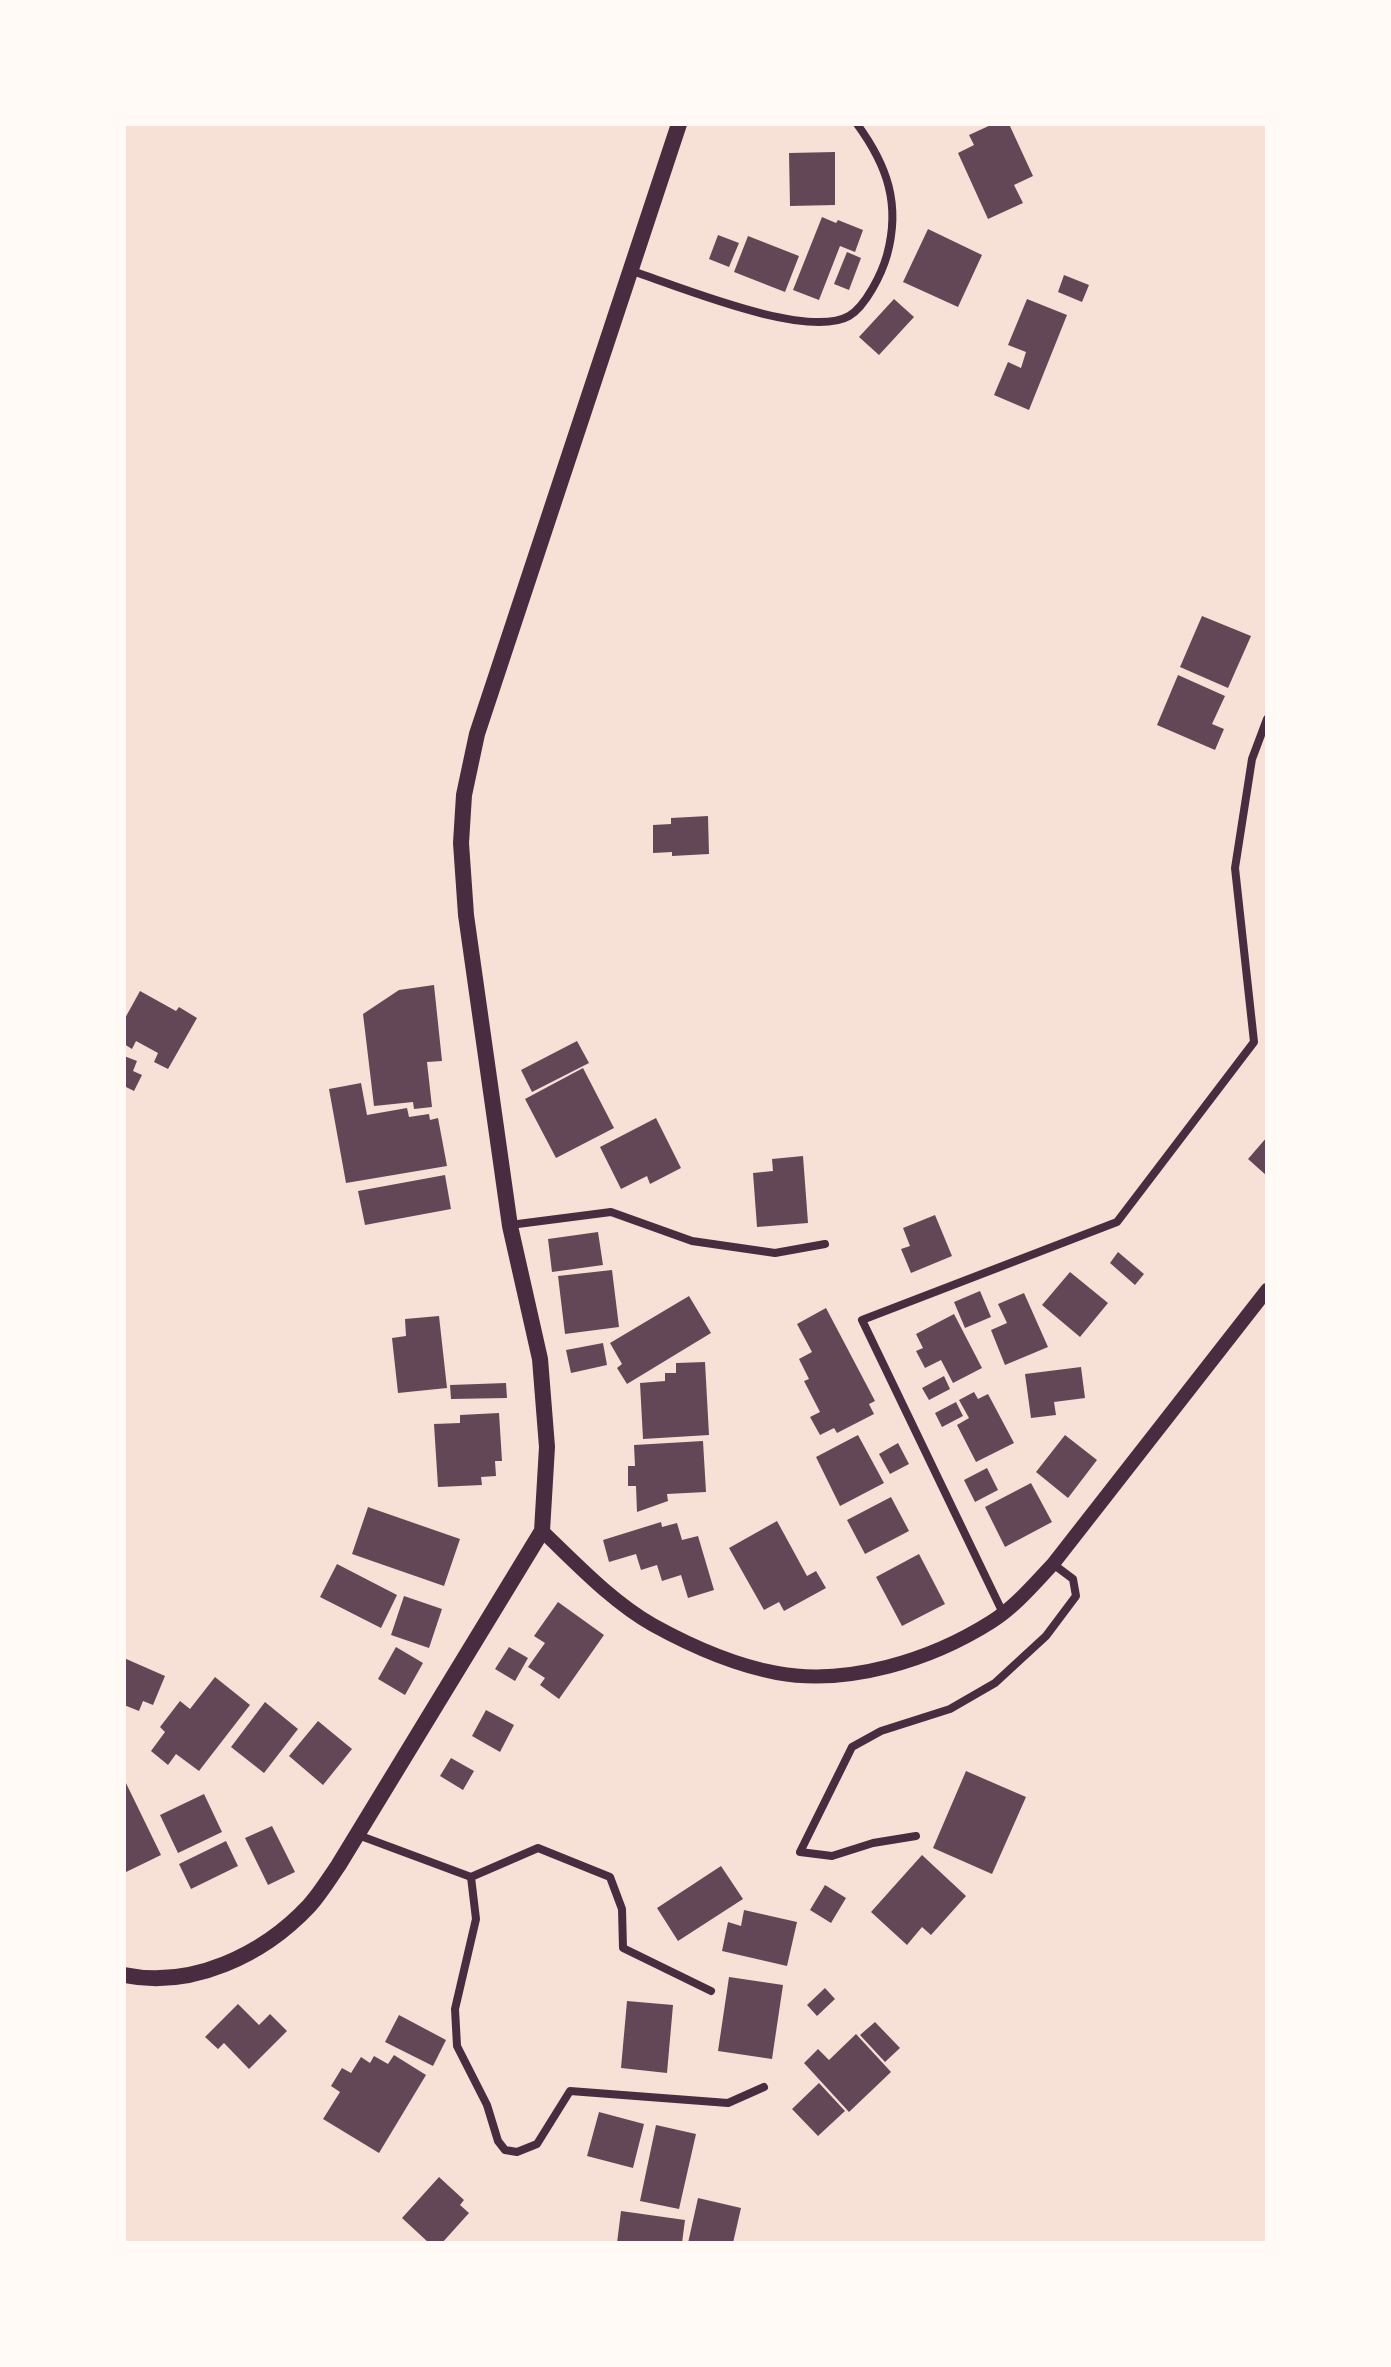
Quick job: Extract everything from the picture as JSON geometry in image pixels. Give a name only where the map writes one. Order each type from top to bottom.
[{"type":"main road","points":[[124,1975],[167,1979],[221,1967],[256,1948],[309,1905],[357,1835],[542,1531],[547,1447],[540,1359],[510,1226],[472,966],[461,843],[464,795],[477,734],[679,124]]},
{"type":"street","points":[[632,271],[772,316],[829,324],[852,315],[881,276],[894,230],[891,192],[882,165],[877,152],[857,124]]},
{"type":"street","points":[[1003,1613],[862,1320],[1117,1222],[1254,1042],[1235,868],[1252,759],[1267,719]]},
{"type":"street","points":[[510,1226],[611,1212],[692,1241],[775,1253],[825,1244]]},
{"type":"street","points":[[542,1531],[616,1599],[652,1624],[719,1656],[777,1673],[826,1677],[888,1666],[956,1642],[993,1621],[1053,1564],[1267,1290]]},
{"type":"street","points":[[916,1836],[873,1843],[832,1856],[800,1852],[852,1747],[881,1731],[950,1709],[995,1683],[1046,1636],[1076,1596],[1073,1579],[1053,1564]]},
{"type":"street","points":[[357,1835],[471,1877],[538,1848],[610,1877],[622,1909],[623,1948],[711,1991]]},
{"type":"street","points":[[471,1877],[476,1919],[455,2009],[457,2046],[487,2105],[498,2141],[505,2150],[517,2152],[537,2144],[570,2091],[728,2103],[764,2087]]},
{"type":"building","points":[[993,124],[1009,124],[1033,176],[1014,185],[1023,203],[988,219],[958,153],[974,145],[969,135]]},
{"type":"building","points":[[835,152],[835,205],[790,206],[789,153]]},
{"type":"building","points":[[822,217],[863,230],[855,252],[840,246],[819,300],[793,290]]},
{"type":"building","points":[[928,229],[982,255],[958,307],[903,282]]},
{"type":"building","points":[[718,235],[739,243],[729,267],[709,259]]},
{"type":"building","points":[[748,236],[799,256],[785,292],[734,272]]},
{"type":"building","points":[[847,252],[861,258],[849,290],[834,284]]},
{"type":"building","points":[[1064,275],[1089,285],[1082,302],[1058,292]]},
{"type":"building","points":[[894,299],[914,317],[879,355],[859,337]]},
{"type":"building","points":[[1027,299],[1067,315],[1029,410],[994,395],[1008,362],[1021,368],[1026,352],[1008,345]]},
{"type":"building","points":[[1202,616],[1251,636],[1228,688],[1180,667]]},
{"type":"building","points":[[1178,675],[1225,696],[1212,724],[1224,729],[1215,750],[1157,725]]},
{"type":"building","points":[[708,816],[709,854],[672,856],[672,852],[653,853],[653,825],[671,824],[671,818]]},
{"type":"building","points":[[434,985],[442,1061],[427,1062],[432,1107],[414,1109],[413,1102],[374,1106],[363,1014],[399,990]]},
{"type":"building","points":[[140,991],[176,1011],[179,1007],[197,1018],[168,1069],[154,1062],[158,1053],[136,1041],[132,1049],[124,1044],[124,1020]]},
{"type":"building","points":[[577,1041],[589,1063],[532,1092],[521,1070]]},
{"type":"building","points":[[124,1056],[137,1061],[133,1071],[142,1075],[134,1091],[124,1086]]},
{"type":"building","points":[[583,1068],[614,1128],[556,1158],[525,1099]]},
{"type":"building","points":[[361,1083],[367,1115],[407,1108],[409,1117],[429,1114],[430,1120],[438,1118],[447,1166],[346,1183],[329,1089]]},
{"type":"building","points":[[656,1118],[681,1168],[650,1184],[647,1176],[621,1189],[600,1147]]},
{"type":"building","points":[[1267,1137],[1267,1176],[1248,1159]]},
{"type":"building","points":[[803,1156],[808,1223],[757,1227],[753,1173],[773,1171],[772,1159]]},
{"type":"building","points":[[445,1175],[451,1209],[365,1225],[358,1191]]},
{"type":"building","points":[[935,1215],[952,1256],[911,1273],[901,1249],[910,1246],[903,1228]]},
{"type":"building","points":[[598,1232],[603,1265],[552,1272],[548,1239]]},
{"type":"building","points":[[1118,1252],[1144,1274],[1135,1285],[1110,1263]]},
{"type":"building","points":[[612,1270],[619,1327],[565,1334],[558,1276]]},
{"type":"building","points":[[1070,1272],[1108,1303],[1080,1337],[1042,1305]]},
{"type":"building","points":[[980,1291],[991,1317],[965,1328],[954,1302]]},
{"type":"building","points":[[1024,1293],[1048,1347],[1005,1365],[991,1330],[1007,1323],[998,1304]]},
{"type":"building","points":[[689,1296],[711,1333],[627,1384],[617,1368],[622,1364],[610,1343]]},
{"type":"building","points":[[826,1308],[875,1401],[869,1404],[874,1414],[837,1433],[834,1428],[820,1435],[810,1417],[820,1412],[804,1381],[809,1379],[799,1359],[812,1352],[797,1324]]},
{"type":"building","points":[[954,1314],[982,1368],[953,1383],[941,1360],[925,1368],[916,1351],[923,1348],[916,1334]]},
{"type":"building","points":[[439,1316],[447,1388],[398,1393],[392,1338],[406,1336],[405,1319]]},
{"type":"building","points":[[603,1343],[607,1365],[571,1373],[566,1350]]},
{"type":"building","points":[[705,1362],[709,1435],[643,1439],[640,1383],[665,1381],[665,1373],[676,1373],[676,1363]]},
{"type":"building","points":[[1081,1367],[1085,1398],[1054,1402],[1056,1415],[1031,1418],[1025,1374]]},
{"type":"building","points":[[944,1376],[950,1389],[929,1400],[922,1388]]},
{"type":"building","points":[[506,1383],[507,1398],[451,1399],[450,1385]]},
{"type":"building","points":[[974,1392],[978,1399],[988,1394],[1014,1443],[976,1462],[957,1425],[969,1418],[959,1400]]},
{"type":"building","points":[[956,1402],[963,1416],[942,1427],[935,1413]]},
{"type":"building","points":[[499,1413],[502,1461],[495,1461],[496,1476],[481,1477],[482,1485],[438,1487],[434,1424],[460,1423],[460,1415]]},
{"type":"building","points":[[858,1435],[884,1483],[840,1506],[816,1457]]},
{"type":"building","points":[[1065,1435],[1097,1460],[1068,1498],[1036,1472]]},
{"type":"building","points":[[703,1441],[706,1492],[667,1494],[668,1501],[637,1512],[636,1486],[628,1486],[628,1466],[635,1466],[634,1445]]},
{"type":"building","points":[[898,1443],[909,1464],[890,1474],[879,1454]]},
{"type":"building","points":[[987,1468],[998,1490],[975,1502],[964,1480]]},
{"type":"building","points":[[1031,1483],[1052,1522],[1005,1547],[985,1507]]},
{"type":"building","points":[[891,1497],[909,1531],[865,1554],[847,1520]]},
{"type":"building","points":[[368,1507],[460,1539],[444,1586],[352,1554]]},
{"type":"building","points":[[777,1521],[807,1576],[816,1571],[826,1588],[784,1611],[779,1602],[764,1610],[729,1548]]},
{"type":"building","points":[[661,1522],[662,1527],[677,1523],[682,1540],[698,1536],[714,1590],[688,1598],[681,1575],[662,1581],[657,1565],[641,1570],[636,1554],[609,1562],[603,1540]]},
{"type":"building","points":[[919,1554],[945,1604],[902,1626],[876,1577]]},
{"type":"building","points":[[337,1564],[397,1595],[381,1628],[320,1597]]},
{"type":"building","points":[[404,1596],[442,1609],[429,1648],[391,1635]]},
{"type":"building","points":[[558,1602],[604,1635],[559,1699],[540,1685],[545,1678],[528,1667],[545,1643],[534,1636]]},
{"type":"building","points":[[396,1647],[423,1663],[405,1695],[378,1679]]},
{"type":"building","points":[[509,1647],[528,1658],[515,1681],[495,1669]]},
{"type":"building","points":[[124,1658],[165,1676],[153,1705],[143,1701],[139,1711],[124,1705]]},
{"type":"building","points":[[215,1677],[250,1705],[199,1771],[176,1754],[168,1765],[151,1751],[165,1732],[160,1727],[180,1701],[190,1709]]},
{"type":"building","points":[[265,1702],[298,1729],[264,1773],[231,1747]]},
{"type":"building","points":[[486,1710],[514,1725],[500,1752],[472,1736]]},
{"type":"building","points":[[318,1721],[352,1749],[323,1785],[289,1756]]},
{"type":"building","points":[[451,1758],[474,1771],[463,1790],[440,1776]]},
{"type":"building","points":[[966,1771],[1026,1797],[992,1874],[933,1848]]},
{"type":"building","points":[[124,1779],[161,1855],[124,1873]]},
{"type":"building","points":[[204,1794],[222,1832],[178,1853],[160,1815]]},
{"type":"building","points":[[272,1826],[295,1872],[268,1885],[245,1838]]},
{"type":"building","points":[[226,1841],[238,1866],[191,1889],[179,1864]]},
{"type":"building","points":[[922,1855],[966,1896],[931,1935],[922,1927],[907,1945],[871,1912]]},
{"type":"building","points":[[721,1866],[743,1899],[678,1941],[657,1908]]},
{"type":"building","points":[[825,1885],[846,1898],[831,1923],[810,1910]]},
{"type":"building","points":[[744,1910],[797,1922],[787,1966],[722,1951],[728,1922],[741,1926]]},
{"type":"building","points":[[729,1977],[783,1985],[772,2059],[718,2051]]},
{"type":"building","points":[[825,1988],[835,1999],[817,2016],[807,2005]]},
{"type":"building","points":[[627,2001],[673,2005],[667,2073],[621,2068]]},
{"type":"building","points":[[238,2004],[259,2025],[270,2014],[287,2031],[249,2069],[224,2043],[218,2049],[205,2037]]},
{"type":"building","points":[[399,2015],[446,2040],[433,2066],[385,2042]]},
{"type":"building","points":[[875,2022],[900,2048],[885,2062],[860,2035]]},
{"type":"building","points":[[856,2034],[891,2072],[849,2112],[804,2063],[818,2049],[829,2060]]},
{"type":"building","points":[[394,2055],[426,2075],[379,2153],[323,2119],[340,2092],[331,2086],[342,2068],[351,2073],[361,2057],[370,2063],[374,2056],[388,2064]]},
{"type":"building","points":[[819,2083],[845,2111],[818,2136],[792,2109]]},
{"type":"building","points":[[599,2112],[644,2124],[633,2168],[587,2156]]},
{"type":"building","points":[[656,2125],[696,2134],[679,2209],[640,2201]]},
{"type":"building","points":[[439,2177],[464,2200],[460,2205],[469,2213],[442,2243],[429,2243],[402,2218]]},
{"type":"building","points":[[698,2198],[741,2208],[733,2243],[688,2243]]},
{"type":"building","points":[[621,2211],[685,2220],[682,2243],[617,2243]]}]
